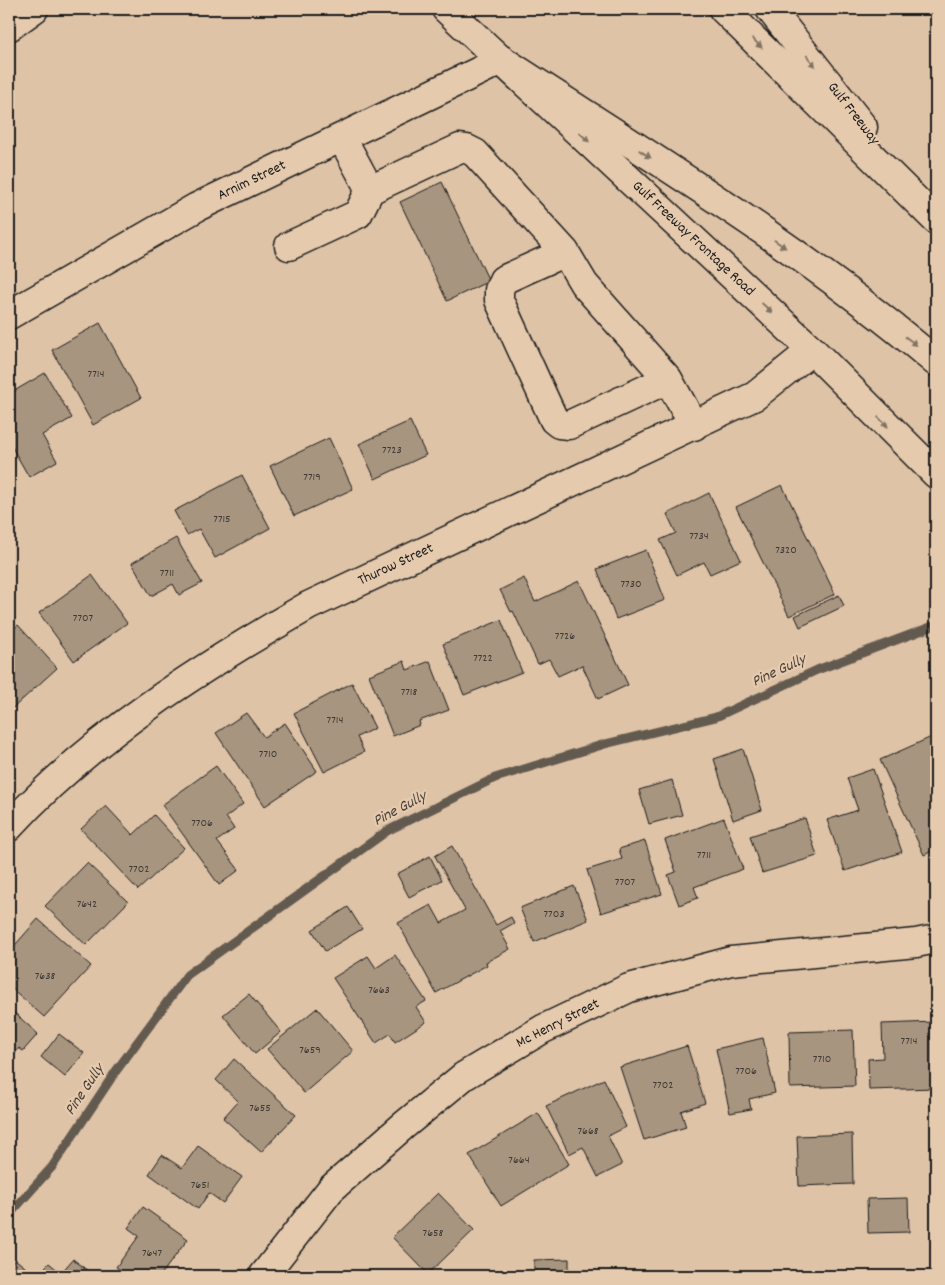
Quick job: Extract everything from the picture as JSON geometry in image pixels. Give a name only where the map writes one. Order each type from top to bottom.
[{"type":"main road","points":[[9,27],[34,9]]},
{"type":"main road","name":"Gulf Freeway Frontage Road","points":[[446,9],[812,350],[936,474]]},
{"type":"main road","points":[[723,9],[936,220]]},
{"type":"main road","name":"Gulf Freeway","points":[[770,9],[936,220]]},
{"type":"main road","points":[[502,60],[745,219],[835,283],[936,362]]},
{"type":"main road","name":"Arnim Street","points":[[9,315],[197,207],[502,60]]},
{"type":"main road","points":[[342,138],[370,190]]},
{"type":"main road","points":[[289,246],[358,214],[370,190],[460,148],[467,149],[475,154],[565,252],[584,284],[668,379],[694,426]]},
{"type":"main road","points":[[565,252],[503,280],[499,290],[499,300],[554,420],[559,424],[569,424],[668,379]]},
{"type":"main road","name":"Thurow Street","points":[[9,827],[24,811],[92,750],[167,695],[261,633],[308,606],[755,396],[812,350]]},
{"type":"main road","name":"Mc Henry Street","points":[[262,1276],[331,1189],[464,1076],[543,1029],[629,988],[731,961],[916,943],[936,939]]},
{"type":"building","points":[[442,182],[489,281],[447,301],[400,202]]},
{"type":"building","points":[[100,323],[141,398],[93,425],[52,350]]},
{"type":"building","points":[[45,373],[72,418],[42,435],[57,461],[29,477],[9,442],[9,394]]},
{"type":"building","points":[[410,421],[426,455],[375,479],[359,444]]},
{"type":"building","points":[[329,438],[353,489],[294,516],[270,466]]},
{"type":"building","points":[[242,475],[270,528],[215,558],[199,529],[187,535],[174,511]]},
{"type":"building","points":[[782,485],[835,594],[789,616],[736,507]]},
{"type":"building","points":[[709,493],[741,560],[710,574],[704,562],[677,575],[660,540],[676,533],[667,514]]},
{"type":"building","points":[[176,538],[202,583],[179,595],[173,584],[151,596],[132,563]]},
{"type":"building","points":[[646,550],[665,600],[616,619],[597,569]]},
{"type":"building","points":[[92,575],[127,623],[74,661],[39,613]]},
{"type":"building","points":[[524,578],[535,602],[579,581],[628,685],[598,699],[582,665],[558,676],[549,659],[538,664],[513,611],[511,612],[500,590]]},
{"type":"building","points":[[839,595],[844,606],[800,627],[795,616]]},
{"type":"building","points":[[501,620],[522,672],[464,695],[443,644]]},
{"type":"building","points":[[18,625],[57,668],[13,708],[9,704],[9,633]]},
{"type":"building","points":[[404,661],[407,670],[430,661],[449,710],[419,721],[420,725],[393,736],[369,675]]},
{"type":"building","points":[[352,683],[375,728],[357,737],[364,752],[324,772],[294,713]]},
{"type":"building","points":[[246,713],[264,737],[285,723],[317,771],[265,806],[216,733]]},
{"type":"building","points":[[936,735],[936,849],[924,855],[880,760]]},
{"type":"building","points":[[743,749],[762,810],[733,820],[714,759]]},
{"type":"building","points":[[216,766],[243,804],[226,817],[234,829],[217,841],[239,870],[219,885],[162,805]]},
{"type":"building","points":[[873,769],[902,852],[845,871],[827,820],[858,810],[847,778]]},
{"type":"building","points":[[672,780],[682,815],[649,824],[639,790]]},
{"type":"building","points":[[106,806],[133,835],[154,815],[184,848],[138,890],[81,829]]},
{"type":"building","points":[[724,818],[743,869],[694,887],[698,898],[679,905],[668,875],[676,872],[665,840]]},
{"type":"building","points":[[805,818],[817,856],[762,873],[750,836]]},
{"type":"building","points":[[645,841],[662,894],[601,913],[587,870],[622,859],[619,849]]},
{"type":"building","points":[[452,846],[496,925],[511,917],[514,923],[500,931],[510,949],[486,962],[487,965],[436,993],[398,923],[431,905],[441,923],[465,910],[435,856]]},
{"type":"building","points":[[430,856],[442,880],[409,897],[397,874]]},
{"type":"building","points":[[87,863],[128,902],[86,945],[45,906]]},
{"type":"building","points":[[574,886],[588,920],[534,942],[520,908]]},
{"type":"building","points":[[348,907],[362,929],[325,951],[312,930]]},
{"type":"building","points":[[38,919],[91,966],[44,1017],[9,986],[9,952]]},
{"type":"building","points":[[395,955],[426,1001],[416,1007],[426,1022],[395,1042],[390,1034],[376,1043],[333,978],[368,956],[376,968]]},
{"type":"building","points":[[249,994],[281,1032],[255,1054],[223,1015]]},
{"type":"building","points":[[9,1008],[38,1034],[23,1051],[19,1048],[9,1060]]},
{"type":"building","points":[[317,1008],[353,1051],[304,1093],[267,1049]]},
{"type":"building","points":[[935,1022],[936,1088],[869,1090],[868,1059],[883,1058],[882,1024]]},
{"type":"building","points":[[853,1030],[855,1086],[790,1088],[789,1032]]},
{"type":"building","points":[[59,1034],[84,1053],[65,1077],[41,1057]]},
{"type":"building","points":[[763,1038],[775,1093],[749,1099],[751,1109],[730,1113],[716,1049]]},
{"type":"building","points":[[687,1046],[705,1103],[681,1111],[686,1127],[644,1140],[620,1067]]},
{"type":"building","points":[[234,1059],[296,1115],[261,1152],[223,1118],[238,1101],[216,1080]]},
{"type":"building","points":[[604,1079],[626,1127],[608,1136],[622,1165],[598,1177],[583,1147],[569,1154],[546,1106]]},
{"type":"building","points":[[538,1113],[569,1164],[501,1206],[469,1155]]},
{"type":"building","points":[[852,1134],[853,1184],[799,1186],[797,1136]]},
{"type":"building","points":[[198,1146],[242,1177],[223,1203],[209,1193],[198,1209],[149,1174],[162,1155],[182,1168]]},
{"type":"building","points":[[438,1193],[474,1230],[428,1274],[392,1237]]},
{"type":"building","points":[[908,1198],[909,1232],[868,1233],[867,1199]]},
{"type":"building","points":[[143,1207],[188,1239],[160,1276],[130,1276],[116,1267],[139,1236],[128,1228]]},
{"type":"building","points":[[15,1259],[36,1276],[9,1276],[9,1266]]},
{"type":"building","points":[[73,1259],[94,1276],[37,1276],[49,1263],[61,1273]]},
{"type":"building","points":[[569,1259],[569,1276],[534,1276],[534,1260]]},
{"type":"waterway","name":"Pine Gully","points":[[9,1215],[52,1167],[116,1071],[187,975],[387,831],[495,778],[605,744],[716,717],[817,670],[936,625]]}]
